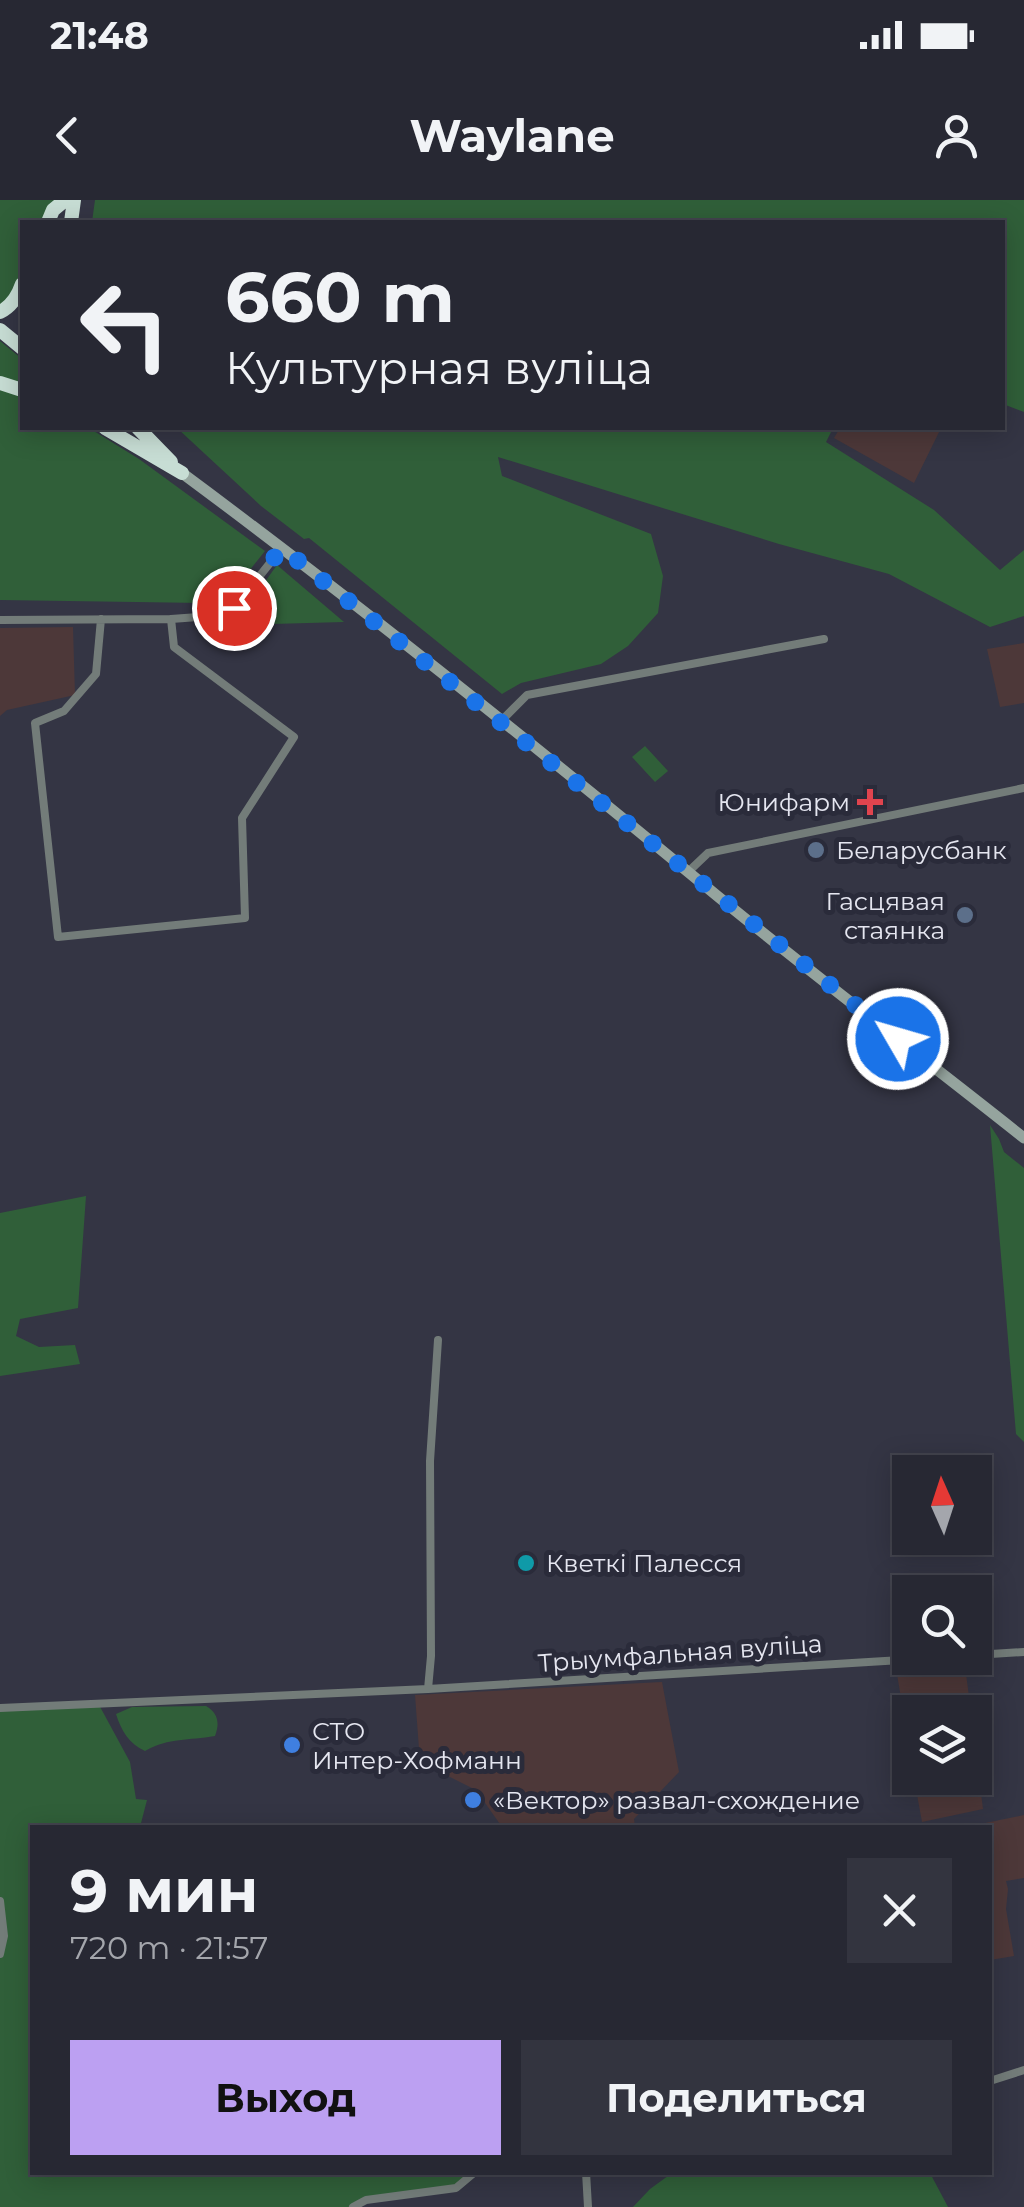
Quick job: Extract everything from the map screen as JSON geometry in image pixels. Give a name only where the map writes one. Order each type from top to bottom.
[{"type":"highway","points":[[49,220],[53,210],[65,200]]},
{"type":"highway","points":[[0,312],[8,308],[20,288]]},
{"type":"highway","points":[[0,330],[20,346]]},
{"type":"highway","points":[[108,430],[182,474]]},
{"type":"highway","points":[[126,430],[182,474]]},
{"type":"highway","points":[[140,430],[182,474]]},
{"type":"main road","points":[[182,474],[502,720],[1024,1138]]},
{"type":"street","points":[[0,620],[212,616],[234,608],[282,548]]},
{"type":"street","points":[[101,619],[96,674],[64,710],[34,723],[58,937],[244,918],[242,818],[294,737],[174,646],[171,619]]},
{"type":"street","points":[[502,720],[527,695],[824,639]]},
{"type":"street","points":[[688,872],[708,853],[1024,788]]},
{"type":"street","points":[[428,1688],[430,1462],[438,1340]]},
{"type":"street","points":[[992,1654],[1024,1652]]},
{"type":"street","name":"Трыумфальная вуліца","points":[[0,1708],[892,1660]]},
{"type":"street","points":[[0,1901],[4,1936],[0,1954]]},
{"type":"street","points":[[992,2080],[1024,2070]]},
{"type":"street","points":[[353,2207],[366,2200],[456,2188],[472,2175]]},
{"type":"street","points":[[586,2175],[588,2207]]},
{"type":"shaded area","points":[[839,430],[940,430],[914,483],[834,438]]},
{"type":"shaded area","points":[[73,627],[75,695],[7,710],[0,716],[0,628]]},
{"type":"shaded area","points":[[1024,643],[1024,703],[1000,707],[987,649]]},
{"type":"shaded area","points":[[897,1675],[966,1675],[969,1695],[900,1695]]},
{"type":"shaded area","points":[[662,1682],[679,1772],[634,1819],[635,1825],[501,1825],[476,1790],[420,1762],[415,1695]]},
{"type":"shaded area","points":[[917,1795],[981,1795],[983,1809],[922,1822]]},
{"type":"shaded area","points":[[1024,1815],[1024,1878],[1006,1881],[1014,1956],[992,1960],[992,1825],[976,1825]]},
{"type":"green space","points":[[0,200],[58,200],[44,220],[20,220],[19,279],[15,290],[0,306]]},
{"type":"green space","points":[[95,200],[1024,200],[1024,412],[1005,405],[1005,220],[92,220]]},
{"type":"green space","points":[[0,341],[20,357],[20,385],[0,380]]},
{"type":"green space","points":[[0,390],[20,395],[20,430],[92,430],[139,459],[265,551],[237,586],[203,603],[0,600]]},
{"type":"green space","points":[[179,430],[832,430],[826,442],[934,510],[1000,570],[1024,550],[1024,616],[990,627],[889,574],[498,457],[502,476],[651,534],[663,576],[658,613],[628,646],[601,664],[521,683],[502,694],[309,538],[304,539],[261,506]]},
{"type":"green space","points":[[277,565],[344,622],[234,625]]},
{"type":"green space","points":[[645,746],[668,771],[655,782],[632,757]]},
{"type":"green space","points":[[990,1125],[1004,1152],[1024,1168],[1024,1442],[1016,1434]]},
{"type":"green space","points":[[86,1196],[78,1308],[20,1319],[16,1336],[39,1347],[75,1345],[80,1364],[0,1376],[0,1213]]},
{"type":"green space","points":[[98,1703],[130,1762],[136,1799],[147,1800],[141,1825],[30,1825],[30,2175],[472,2175],[456,2188],[366,2200],[353,2207],[0,2207],[0,1708]]},
{"type":"green space","points":[[206,1706],[217,1719],[215,1736],[171,1741],[145,1751],[126,1736],[116,1714],[132,1707]]},
{"type":"green space","points":[[669,2175],[931,2175],[948,2207],[633,2207]]},
{"type":"place","name":"Юнифарм","points":[[870,802]]},
{"type":"place","name":"Беларусбанк","points":[[816,850]]},
{"type":"place","name":"Гасцявая стаянка","points":[[965,915]]},
{"type":"place","name":"Кветкі Палесся","points":[[526,1563]]},
{"type":"place","name":"СТО Интер-Хофманн","points":[[292,1745]]},
{"type":"place","name":"«Вектор» развал-схождение","points":[[473,1800]]},
{"type":"route","points":[[234,608],[282,548],[898,1039]]}]
